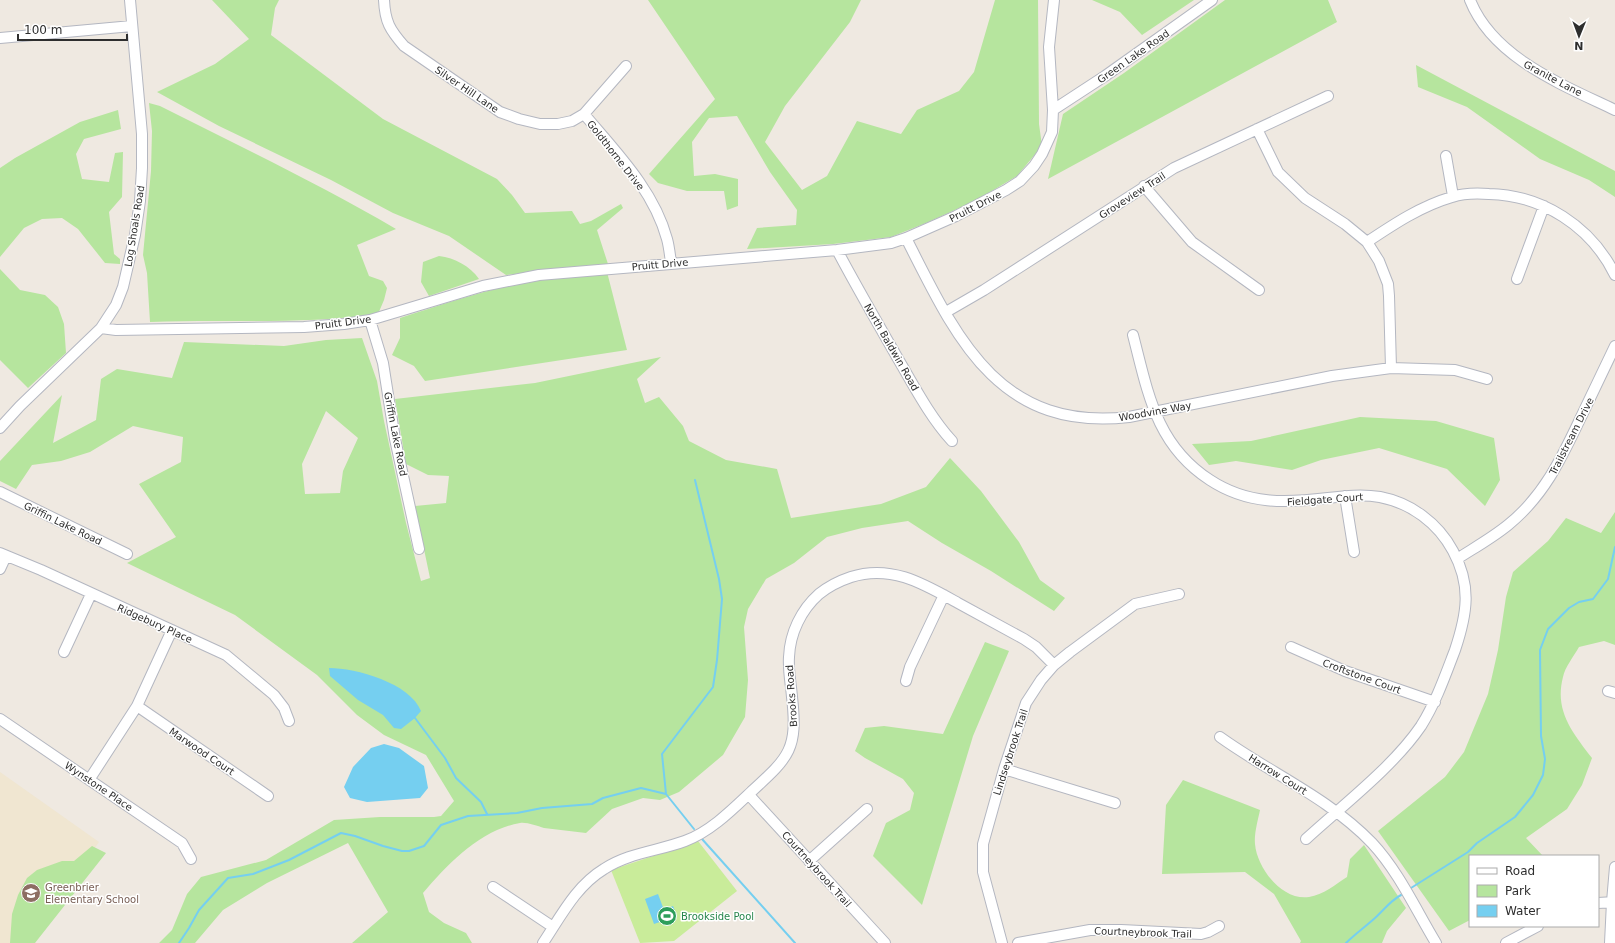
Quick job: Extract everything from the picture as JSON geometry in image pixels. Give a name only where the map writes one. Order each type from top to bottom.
[{"type":"street","name":"Log Shoals Road","points":[[1,426],[100,328],[116,305],[123,287],[129,264],[140,201],[142,168],[142,134],[130,0]]},
{"type":"street","name":"Silver Hill Lane","points":[[384,0],[386,20],[393,33],[404,46],[500,112],[519,119],[540,124],[558,124],[572,121],[584,114]]},
{"type":"street","name":"Pruitt Drive","points":[[100,328],[116,330],[304,327],[344,324],[370,320],[482,286],[561,272],[837,250],[891,243],[906,238],[956,216],[1020,181],[1034,166],[1046,148],[1052,132],[1053,110],[1049,47],[1054,0]]},
{"type":"street","name":"Green Lake Road","points":[[1053,110],[1105,76],[1212,0]]},
{"type":"street","name":"Granite Lane","points":[[1470,0],[1488,32],[1528,66],[1615,110]]},
{"type":"street","points":[[0,38],[132,26]]},
{"type":"street","points":[[584,114],[626,66]]},
{"type":"street","name":"Groveview Trail","points":[[946,312],[984,290],[1174,168],[1328,96]]},
{"type":"street","name":"Goldthorne Drive","points":[[584,114],[632,172],[646,193],[659,216],[668,239],[671,263]]},
{"type":"street","points":[[1257,130],[1278,172],[1305,198],[1345,224],[1366,242],[1379,262],[1388,284],[1392,368]]},
{"type":"street","points":[[1446,156],[1453,196]]},
{"type":"street","points":[[1144,186],[1192,242],[1259,290]]},
{"type":"street","points":[[1366,242],[1424,208],[1453,196],[1472,193],[1499,194],[1528,199],[1562,216],[1581,230],[1603,254],[1615,274]]},
{"type":"street","points":[[1517,279],[1544,206]]},
{"type":"street","name":"Woodvine Way","points":[[906,238],[928,282],[965,344],[980,363],[1004,386],[1033,404],[1063,414],[1094,419],[1129,417],[1332,376],[1392,368],[1455,370],[1488,379]]},
{"type":"street","name":"North Baldwin Road","points":[[837,250],[907,374],[935,420],[952,441]]},
{"type":"street","name":"Griffin Lake Road","points":[[370,320],[383,363],[394,439],[419,549]]},
{"type":"street","name":"Fieldgate Court","points":[[1133,335],[1149,398],[1162,428],[1172,445],[1191,465],[1212,481],[1236,493],[1276,502],[1297,502],[1361,495],[1380,497],[1396,501],[1413,509],[1428,520],[1441,533],[1457,558],[1465,585],[1465,616],[1452,659],[1435,702],[1422,724],[1402,750],[1306,839]]},
{"type":"street","name":"Trailstream Drive","points":[[1457,558],[1489,539],[1509,524],[1528,506],[1545,485],[1564,455],[1615,346]]},
{"type":"street","name":"Griffin Lake Road","points":[[0,492],[126,554]]},
{"type":"street","points":[[1345,496],[1354,552]]},
{"type":"street","points":[[0,569],[3,554]]},
{"type":"street","name":"Ridgebury Place","points":[[3,554],[226,655],[274,695],[284,708],[289,721]]},
{"type":"street","name":"Brooks Road","points":[[543,943],[578,890],[603,869],[626,858],[694,837],[717,822],[749,795],[778,767],[792,745],[794,735],[794,715],[789,666],[791,641],[798,622],[805,610],[814,599],[828,588],[859,574],[875,572],[901,575],[923,584],[1024,639],[1036,647],[1054,665]]},
{"type":"street","points":[[64,652],[91,594]]},
{"type":"street","name":"Lindseybrook Trail","points":[[1002,943],[986,887],[982,858],[985,832],[1026,704],[1041,680],[1054,665],[1135,604],[1179,594]]},
{"type":"street","points":[[906,681],[910,667],[944,595]]},
{"type":"street","points":[[89,780],[137,706],[172,630]]},
{"type":"street","name":"Croftstone Court","points":[[1291,647],[1345,671],[1435,702]]},
{"type":"street","name":"Marwood Court","points":[[137,706],[268,796]]},
{"type":"street","name":"Wynstone Place","points":[[0,719],[182,842],[191,860]]},
{"type":"street","name":"Harrow Court","points":[[1220,737],[1335,812],[1360,831],[1384,858],[1436,943]]},
{"type":"street","points":[[1004,769],[1115,803]]},
{"type":"street","name":"Courtneybrook Trail","points":[[749,795],[885,943]]},
{"type":"street","points":[[809,861],[867,809]]},
{"type":"street","points":[[1610,943],[1615,866]]},
{"type":"street","points":[[493,888],[553,927]]},
{"type":"street","points":[[1599,903],[1613,902]]},
{"type":"street","name":"Courtneybrook Trail","points":[[1018,943],[1090,930],[1201,934],[1219,926]]},
{"type":"street","points":[[1506,943],[1536,927]]},
{"type":"shaded area","name":"Greenbrier Elementary School","points":[[0,772],[99,842],[27,943],[0,943]]},
{"type":"green space","points":[[212,0],[279,0],[275,8],[271,35],[383,119],[497,179],[512,195],[525,213],[572,211],[580,224],[591,221],[621,204],[623,208],[597,230],[608,264],[506,275],[449,236],[393,213],[331,180],[219,126],[157,92],[215,64],[249,39]]},
{"type":"green space","points":[[648,0],[861,0],[850,22],[785,106],[765,142],[802,190],[827,176],[857,121],[901,134],[917,110],[959,91],[974,72],[995,0],[1038,0],[1039,124],[1042,146],[1017,176],[975,201],[891,237],[833,244],[747,249],[757,228],[796,225],[797,210],[770,172],[737,116],[709,118],[692,142],[694,176],[715,174],[738,179],[738,206],[727,210],[724,191],[687,191],[658,183],[649,174],[715,99]]},
{"type":"green space","points":[[1092,0],[1194,0],[1142,35],[1120,12]]},
{"type":"green space","points":[[1225,0],[1328,0],[1337,22],[1048,179],[1063,114],[1124,73]]},
{"type":"green space","points":[[1416,65],[1615,171],[1615,197],[1589,180],[1540,159],[1467,107],[1418,87]]},
{"type":"green space","points":[[149,103],[160,106],[338,196],[396,229],[357,245],[369,276],[383,281],[387,288],[378,314],[293,321],[150,322],[147,273],[143,255],[151,171],[152,131]]},
{"type":"green space","points":[[118,110],[121,129],[84,139],[76,154],[82,179],[109,182],[115,153],[123,152],[122,197],[109,212],[114,254],[120,259],[120,264],[105,263],[78,229],[62,218],[42,219],[24,228],[0,257],[0,168],[80,122]]},
{"type":"green space","points":[[439,256],[462,263],[479,279],[429,296],[421,282],[423,262]]},
{"type":"green space","points":[[0,269],[20,290],[45,295],[58,307],[64,324],[66,353],[28,388],[0,360]]},
{"type":"green space","points":[[607,272],[627,350],[425,381],[414,366],[392,355],[400,338],[400,318],[469,296],[523,282]]},
{"type":"green space","points":[[362,338],[377,381],[406,523],[421,581],[430,578],[415,506],[446,503],[449,476],[428,475],[406,464],[395,399],[535,383],[661,357],[637,379],[645,403],[659,397],[683,426],[689,441],[726,460],[777,469],[791,518],[881,504],[926,487],[950,458],[981,491],[1019,542],[1040,580],[1065,598],[1054,611],[908,521],[862,528],[827,537],[794,563],[766,579],[748,609],[744,627],[748,680],[745,717],[723,755],[679,792],[660,800],[643,798],[612,809],[586,833],[544,828],[532,824],[520,823],[491,833],[478,841],[454,860],[423,893],[429,912],[444,923],[466,933],[472,943],[352,943],[388,912],[348,843],[267,883],[223,910],[195,943],[159,943],[172,930],[187,894],[201,877],[266,860],[334,820],[380,817],[441,816],[454,801],[426,755],[384,735],[357,715],[317,675],[235,615],[127,563],[176,537],[139,484],[181,462],[183,437],[133,426],[90,452],[61,461],[32,465],[16,489],[0,481],[0,461],[62,395],[53,443],[96,420],[101,379],[117,369],[172,378],[184,342],[284,346],[326,340]],"holes":[[[326,411],[358,438],[343,471],[340,493],[305,494],[302,464]]]},
{"type":"green space","points":[[1360,417],[1436,421],[1494,438],[1500,480],[1485,506],[1447,469],[1379,448],[1321,460],[1292,470],[1236,461],[1209,465],[1192,444],[1251,441]]},
{"type":"green space","points":[[1615,512],[1615,645],[1604,641],[1579,647],[1566,669],[1561,689],[1563,711],[1567,721],[1578,740],[1592,758],[1582,785],[1567,809],[1526,838],[1542,855],[1469,855],[1469,921],[1449,931],[1378,831],[1445,777],[1464,752],[1488,694],[1498,650],[1506,597],[1513,572],[1548,541],[1566,518],[1601,533]]},
{"type":"green space","points":[[985,642],[1009,651],[973,736],[922,905],[873,856],[886,823],[910,810],[914,793],[903,779],[855,751],[865,728],[884,726],[943,734]]},
{"type":"green space","points":[[1183,780],[1260,810],[1256,827],[1255,844],[1260,863],[1273,881],[1289,894],[1299,897],[1309,897],[1324,892],[1334,886],[1347,877],[1350,859],[1364,845],[1406,908],[1387,931],[1382,943],[1300,943],[1301,941],[1274,894],[1245,872],[1162,874],[1166,805]]},
{"type":"green space","name":"Brookside Pool","points":[[698,841],[737,891],[674,941],[640,943],[611,870]]},
{"type":"green space","points":[[92,846],[106,853],[35,943],[10,943],[12,914],[18,895],[27,878],[37,870],[62,861],[74,861]]},
{"type":"water","points":[[329,668],[367,674],[394,685],[406,692],[415,701],[421,711],[401,729],[394,728],[383,715],[358,700],[330,676]]},
{"type":"water","points":[[384,744],[399,748],[424,766],[428,788],[420,798],[367,802],[350,798],[344,787],[353,767],[371,748]]},
{"type":"water","points":[[658,894],[664,910],[673,906],[677,916],[654,924],[645,899]]},
{"type":"waterway","points":[[694,829],[666,794],[662,754],[713,687],[717,660],[722,599],[719,579],[695,480]]},
{"type":"waterway","points":[[1411,888],[1468,852],[1477,843],[1515,817],[1533,795],[1543,775],[1545,759],[1541,736],[1540,650],[1548,629],[1569,608],[1579,602],[1593,599],[1608,579],[1615,547]]},
{"type":"waterway","points":[[415,718],[445,758],[456,778],[481,802],[487,814]]},
{"type":"waterway","points":[[179,943],[199,910],[228,878],[253,874],[289,860],[341,833],[355,836],[383,846],[402,851],[409,851],[424,846],[441,825],[468,816],[517,813],[542,808],[592,804],[603,798],[641,788],[666,794]]},
{"type":"waterway","points":[[702,839],[795,943]]},
{"type":"waterway","points":[[1346,943],[1390,903],[1401,895]]},
{"type":"place","name":"Greenbrier Elementary School","points":[[31,893]]},
{"type":"place","name":"Brookside Pool","points":[[667,916]]}]
